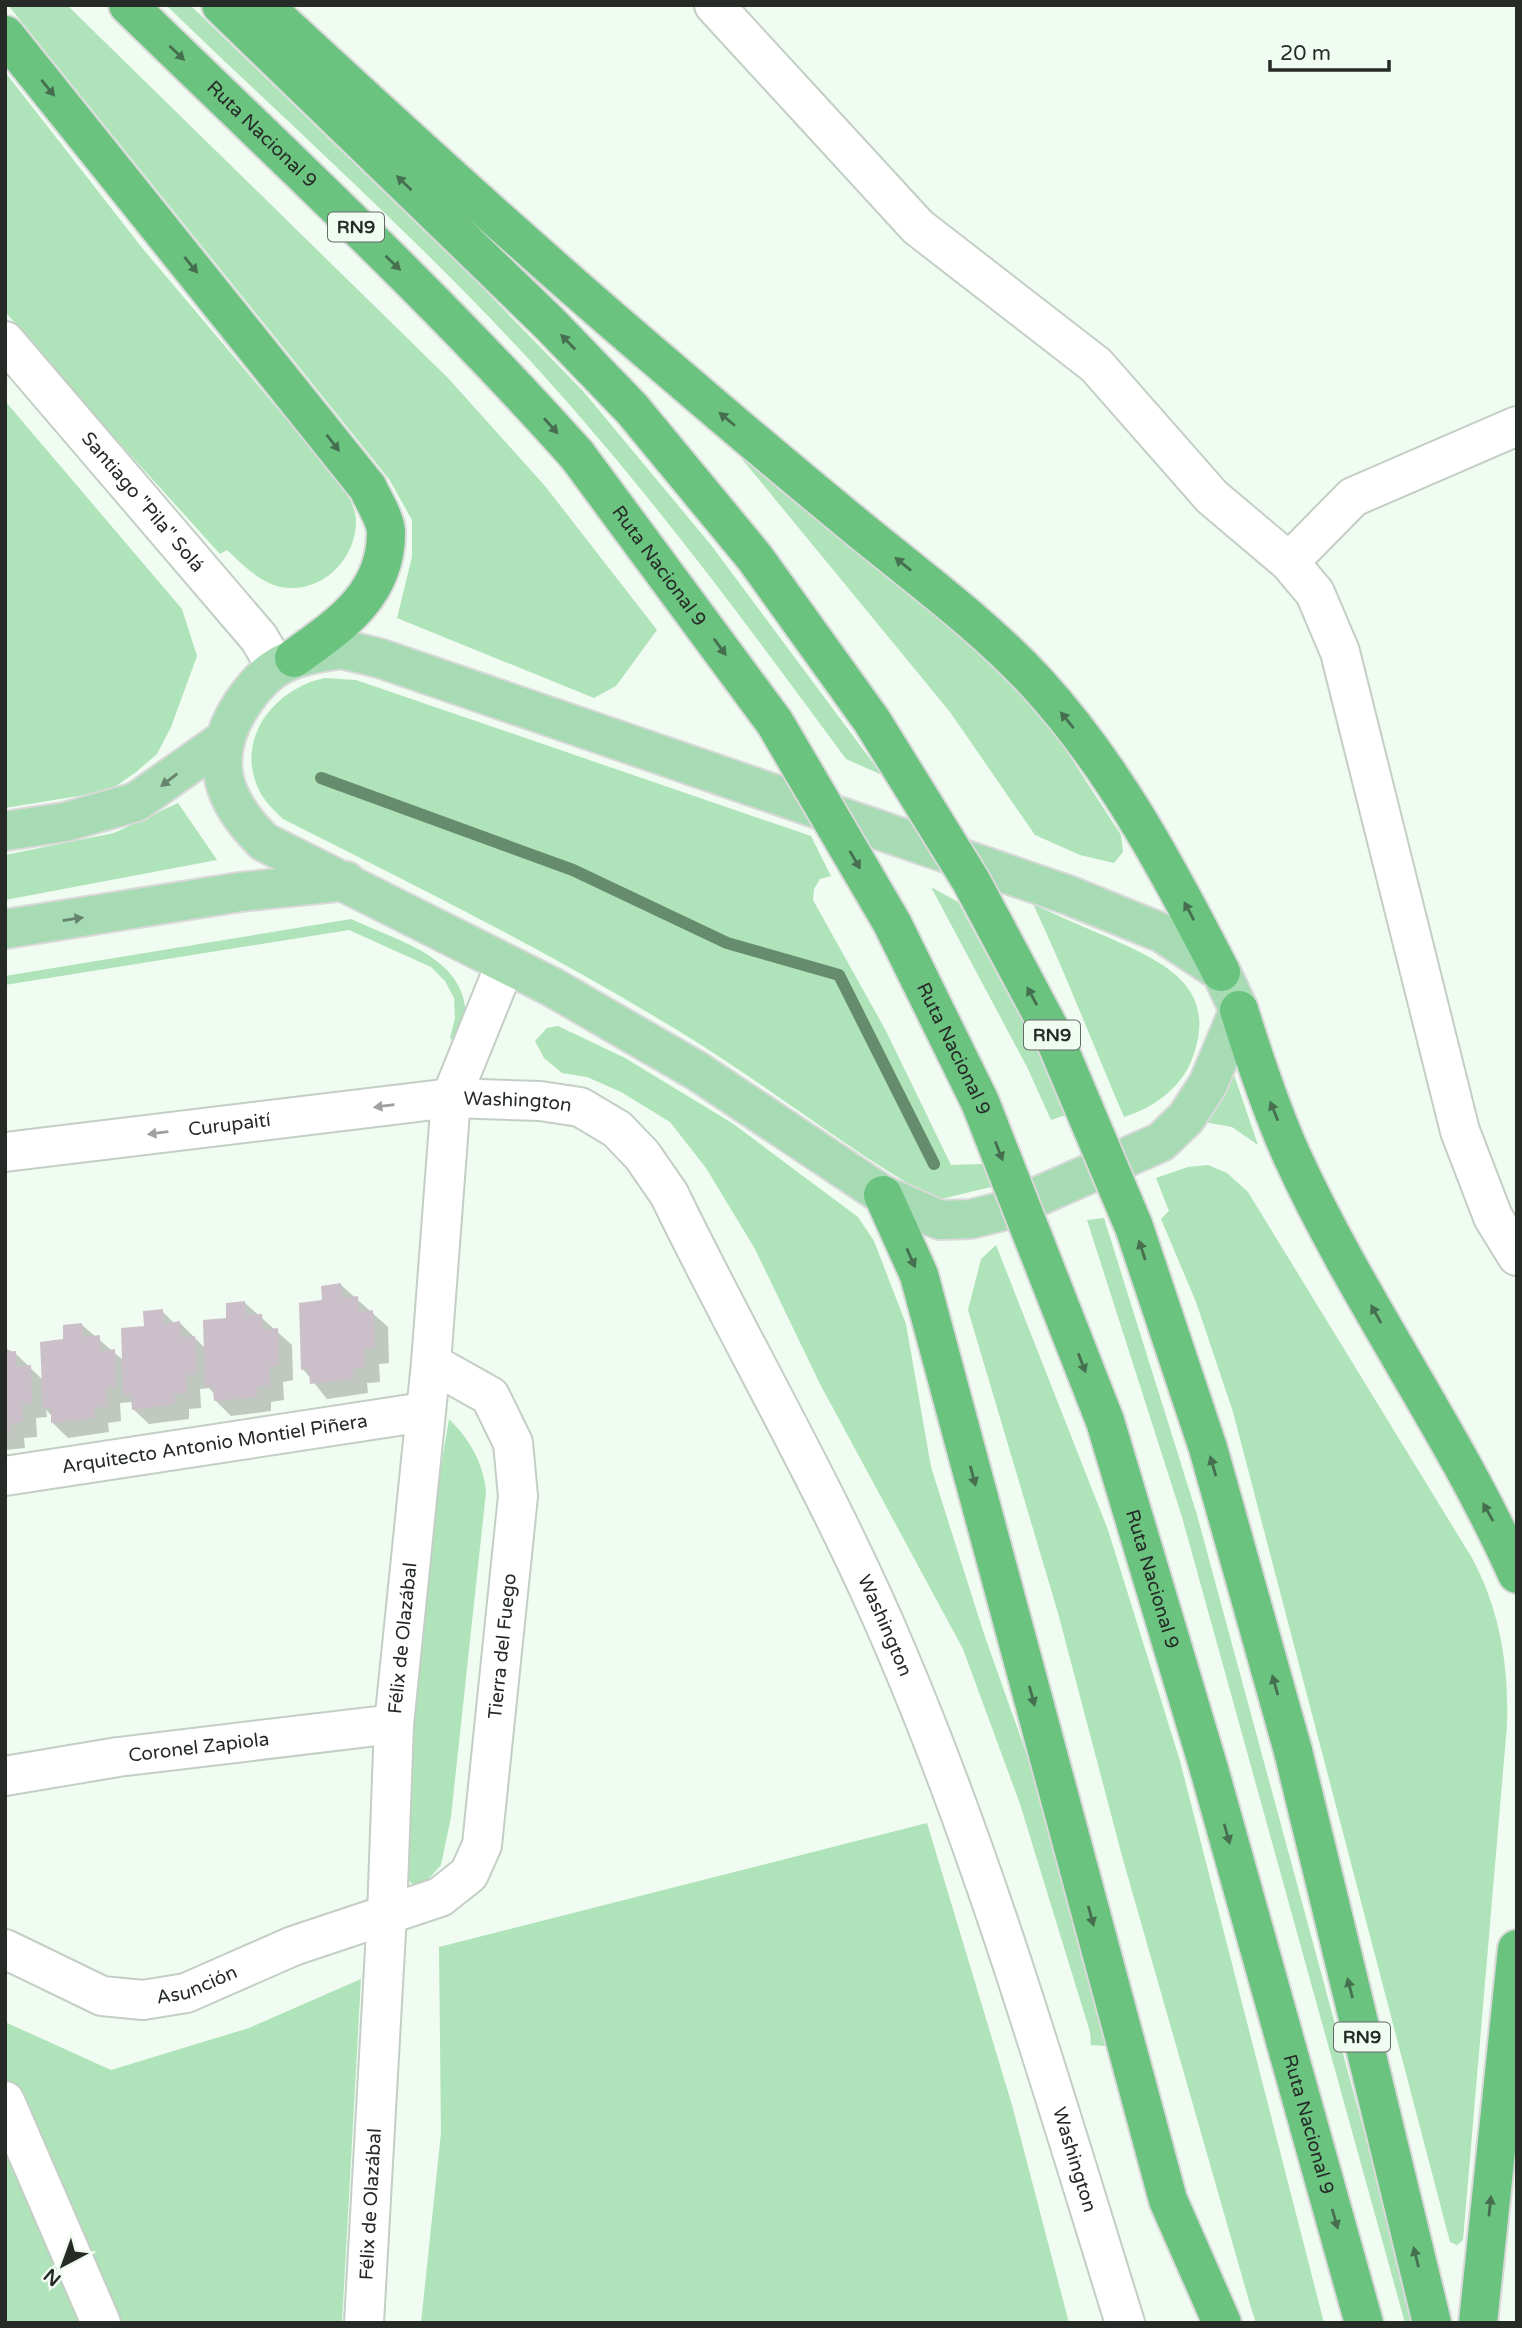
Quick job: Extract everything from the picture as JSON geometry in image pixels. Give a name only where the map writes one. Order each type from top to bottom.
[{"type":"highway","name":"Ruta Nacional 9","points":[[128,5],[510,379],[577,455],[775,723],[892,923],[980,1102],[1105,1421],[1209,1769],[1364,2323]]},
{"type":"highway","name":"RN9","points":[[220,5],[550,324],[632,409],[755,558],[872,721],[971,881],[1052,1035],[1139,1240],[1208,1448],[1293,1751],[1432,2323]]},
{"type":"highway","points":[[263,5],[658,360],[798,479],[991,636],[1038,684],[1093,751],[1145,830],[1221,972]]},
{"type":"highway","points":[[5,35],[368,488],[387,531],[371,591],[352,615],[285,663]]},
{"type":"highway","points":[[1239,1010],[1261,1080],[1291,1154],[1350,1268],[1496,1526],[1517,1574]]},
{"type":"highway","points":[[883,1195],[919,1275],[1168,2200],[1222,2323]]},
{"type":"highway","points":[[1478,2323],[1517,1949]]},
{"type":"main road","points":[[341,649],[379,658],[1068,895],[1162,933],[1221,972],[1239,1010],[1208,1084],[1186,1118],[1161,1142],[1007,1210],[971,1219],[940,1220],[883,1195],[697,1072],[551,987],[346,881],[264,842],[246,824],[232,804],[222,769],[224,740],[229,724],[256,684],[285,663],[341,649]]},
{"type":"main road","points":[[5,831],[65,822],[136,802],[224,740]]},
{"type":"main road","points":[[5,929],[240,892],[346,881]]},
{"type":"street","points":[[714,5],[918,226],[1096,365],[1212,497],[1289,562],[1315,593],[1340,652],[1460,1131],[1493,1217],[1517,1256]]},
{"type":"street","name":"Santiago \"Pila\" Solá","points":[[5,341],[259,638],[285,663]]},
{"type":"street","points":[[1289,562],[1353,498],[1517,426]]},
{"type":"street","name":"Félix de Olazábal","points":[[364,2323],[387,1914],[394,1724],[430,1363],[451,1098],[505,965]]},
{"type":"street","name":"Curupaití","points":[[5,1152],[451,1098]]},
{"type":"street","name":"Washington","points":[[451,1098],[540,1101],[580,1107],[617,1129],[642,1155],[670,1194],[845,1539],[898,1655],[976,1852],[1125,2323]]},
{"type":"street","name":"Tierra del Fuego","points":[[387,1914],[440,1897],[469,1874],[482,1845],[518,1496],[513,1443],[490,1396],[430,1363]]},
{"type":"street","name":"Arquitecto Antonio Montiel Piñera","points":[[5,1476],[424,1412]]},
{"type":"street","name":"Coronel Zapiola","points":[[5,1776],[118,1757],[394,1724]]},
{"type":"street","name":"Asunción","points":[[5,1949],[102,1996],[144,2000],[186,1993],[293,1947],[387,1914]]},
{"type":"street","points":[[5,2101],[101,2323]]},
{"type":"green space","points":[[8,5],[67,5],[448,378],[545,486],[657,630],[616,686],[594,698],[397,618],[412,557],[412,520],[389,479]]},
{"type":"green space","points":[[166,5],[190,5],[476,281],[583,391],[711,545],[882,775],[846,759],[677,534],[606,447],[522,352],[372,200]]},
{"type":"green space","points":[[5,72],[143,249],[342,485],[354,510],[355,534],[343,560],[323,580],[296,588],[273,585],[258,577],[227,550],[220,554],[49,365],[5,311]]},
{"type":"green space","points":[[5,401],[182,609],[197,656],[171,727],[157,754],[136,772],[109,791],[5,808]]},
{"type":"green space","points":[[733,448],[920,593],[1049,724],[1121,835],[1123,852],[1114,863],[1080,855],[1035,835],[950,712]]},
{"type":"green space","points":[[325,678],[356,680],[811,836],[831,876],[820,879],[814,889],[813,900],[886,1031],[951,1165],[983,1164],[995,1186],[937,1200],[846,1144],[698,1043],[647,1012],[493,926],[283,819],[259,790],[253,771],[252,752],[256,735],[276,704],[290,693]]},
{"type":"green space","points":[[178,803],[217,860],[5,900],[5,855],[114,833]]},
{"type":"green space","points":[[931,887],[958,902],[1031,1037],[1066,1115],[1051,1120],[1027,1067]]},
{"type":"green space","points":[[1033,904],[1152,958],[1169,969],[1193,996],[1199,1014],[1199,1034],[1192,1059],[1181,1079],[1155,1103],[1124,1117]]},
{"type":"green space","points":[[351,919],[420,950],[438,962],[453,977],[463,996],[466,1020],[462,1049],[450,1038],[455,1018],[454,998],[445,981],[431,967],[349,930],[5,985],[5,976]]},
{"type":"green space","points":[[558,1026],[625,1058],[732,1123],[858,1217],[874,1241],[906,1324],[931,1467],[983,1631],[1041,1795],[1105,2046],[1091,2045],[1090,2032],[1020,1804],[963,1649],[820,1384],[755,1249],[706,1168],[670,1122],[621,1092],[587,1077],[562,1073],[544,1058],[535,1041],[547,1028]]},
{"type":"green space","points":[[1234,1075],[1258,1145],[1232,1127],[1198,1121],[1209,1107],[1219,1103]]},
{"type":"green space","points":[[1208,1165],[1227,1173],[1248,1192],[1472,1558],[1490,1598],[1501,1639],[1507,1725],[1463,2240],[1457,2245],[1450,2242],[1233,1412],[1196,1302],[1161,1219],[1169,1211],[1156,1178],[1188,1167]]},
{"type":"green space","points":[[1104,1218],[1197,1515],[1416,2323],[1405,2323],[1182,1517],[1087,1220]]},
{"type":"green space","points":[[996,1245],[1108,1530],[1180,1761],[1324,2323],[1256,2323],[1249,2301],[1122,1856],[1058,1613],[968,1310],[981,1259]]},
{"type":"green space","points":[[449,1419],[474,1452],[482,1471],[486,1492],[451,1817],[441,1865],[425,1883],[413,1885],[406,1877],[404,1804],[432,1520]]},
{"type":"green space","points":[[927,1823],[1012,2105],[1069,2323],[421,2323],[441,2133],[439,1947]]},
{"type":"green space","points":[[361,1979],[342,2323],[5,2323],[5,2022],[111,2070],[249,2028]]},
{"type":"building","points":[[341,1283],[342,1298],[358,1296],[359,1312],[373,1310],[375,1348],[364,1349],[365,1367],[353,1369],[353,1379],[310,1384],[309,1369],[301,1370],[299,1303],[322,1300],[321,1286]]},
{"type":"building","points":[[245,1301],[246,1315],[262,1314],[263,1330],[278,1328],[279,1365],[269,1367],[270,1385],[257,1387],[257,1397],[214,1401],[213,1386],[205,1387],[203,1320],[226,1318],[226,1303]]},
{"type":"building","points":[[163,1309],[163,1324],[180,1321],[181,1338],[195,1336],[197,1374],[186,1375],[187,1393],[175,1394],[175,1404],[132,1410],[131,1394],[123,1395],[121,1328],[144,1326],[143,1311]]},
{"type":"building","points":[[82,1323],[83,1337],[100,1335],[100,1352],[115,1349],[116,1387],[106,1388],[107,1406],[94,1408],[95,1418],[51,1423],[51,1408],[43,1409],[40,1342],[63,1339],[63,1325]]},
{"type":"building","points":[[16,1351],[16,1367],[31,1365],[32,1402],[22,1404],[23,1422],[10,1424],[11,1433],[5,1434],[5,1352]]},
{"type":"waterway","points":[[321,778],[573,870],[727,943],[839,975],[934,1164]]}]
